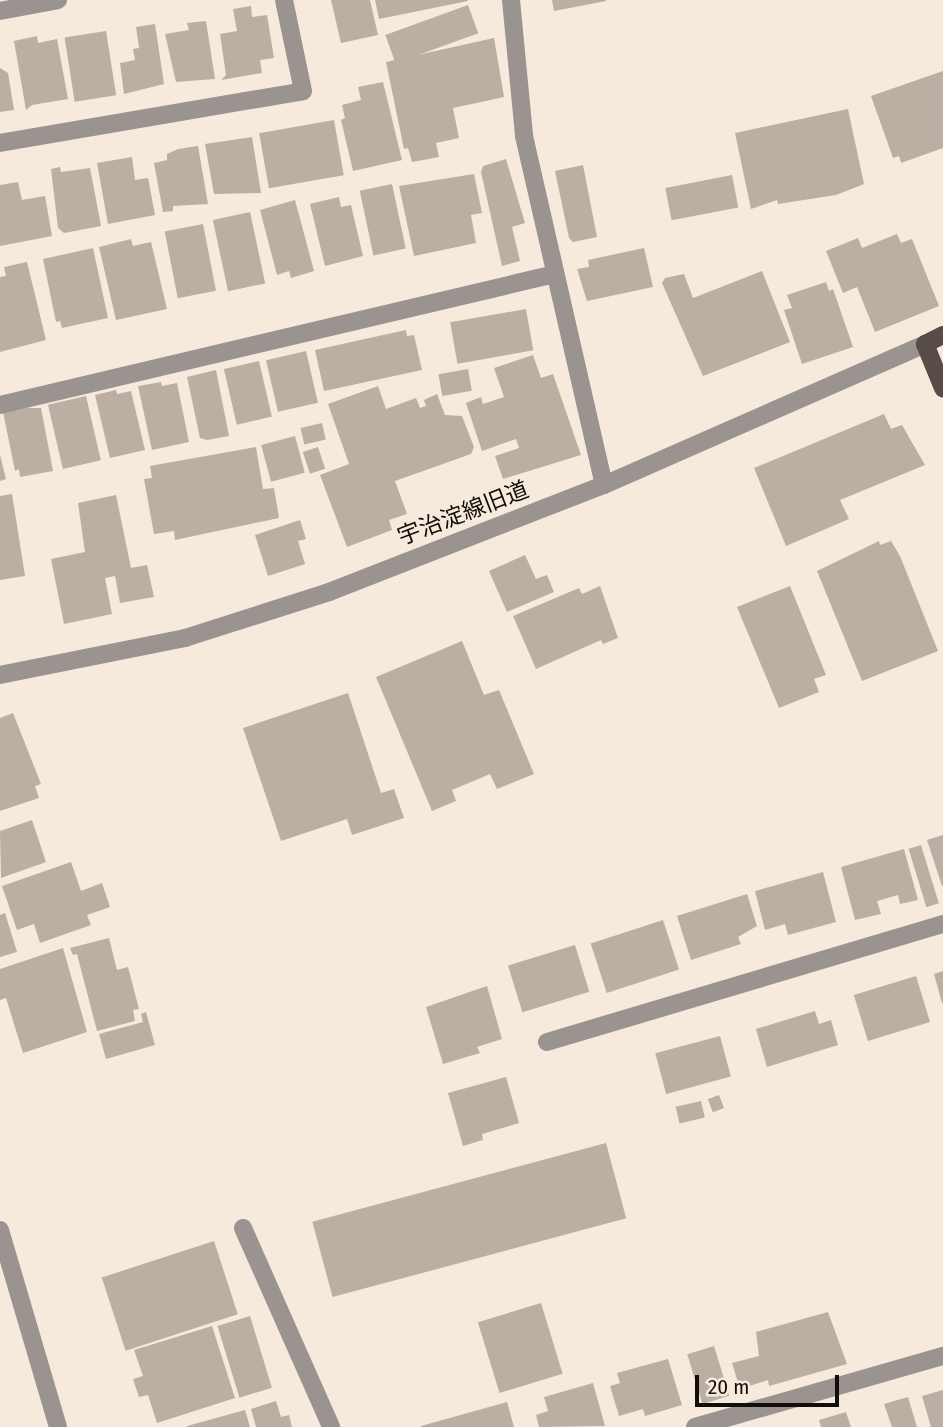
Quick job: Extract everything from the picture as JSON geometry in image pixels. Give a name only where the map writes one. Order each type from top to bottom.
[{"type":"main road","points":[[943,335],[925,344],[943,388]]},
{"type":"street","points":[[0,11],[58,0]]},
{"type":"street","points":[[0,143],[303,91],[284,0]]},
{"type":"street","points":[[511,0],[524,136],[604,485]]},
{"type":"street","points":[[0,405],[555,274]]},
{"type":"street","name":"宇治淀線旧道","points":[[0,675],[185,638],[329,592],[604,485],[925,344]]},
{"type":"street","points":[[547,1042],[943,924]]},
{"type":"street","points":[[243,1228],[331,1427]]},
{"type":"street","points":[[0,1230],[58,1427]]},
{"type":"street","points":[[695,1427],[943,1356]]},
{"type":"building","points":[[331,0],[370,0],[378,35],[341,43]]},
{"type":"building","points":[[375,0],[468,0],[468,1],[379,19]]},
{"type":"building","points":[[552,0],[606,0],[606,1],[554,11]]},
{"type":"building","points":[[468,5],[478,33],[396,63],[385,35]]},
{"type":"building","points":[[251,6],[252,17],[267,15],[274,58],[260,60],[262,73],[221,80],[226,75],[220,34],[237,31],[233,9]]},
{"type":"building","points":[[206,21],[215,79],[176,82],[165,34],[189,30],[187,23]]},
{"type":"building","points":[[155,24],[164,84],[124,94],[120,63],[135,60],[133,49],[139,48],[136,27]]},
{"type":"building","points":[[106,31],[116,95],[75,102],[65,38]]},
{"type":"building","points":[[37,36],[38,43],[57,39],[68,99],[32,105],[26,110],[14,41]]},
{"type":"building","points":[[494,38],[504,97],[453,108],[459,138],[436,143],[439,157],[412,162],[408,148],[404,149],[386,62]]},
{"type":"building","points":[[0,68],[8,73],[14,110],[0,112]]},
{"type":"building","points":[[943,71],[943,148],[901,163],[899,156],[893,158],[871,96]]},
{"type":"building","points":[[383,82],[402,160],[353,171],[341,120],[345,118],[342,105],[361,100],[358,87]]},
{"type":"building","points":[[848,109],[864,184],[836,195],[778,204],[777,200],[751,209],[735,133]]},
{"type":"building","points":[[334,120],[344,175],[269,188],[259,133]]},
{"type":"building","points":[[252,137],[261,193],[214,194],[205,144]]},
{"type":"building","points":[[198,146],[208,204],[173,206],[173,211],[163,212],[154,163],[167,160],[167,154],[178,149]]},
{"type":"building","points":[[132,157],[135,180],[148,178],[155,215],[108,224],[97,163]]},
{"type":"building","points":[[506,159],[525,223],[512,227],[520,261],[502,266],[481,172],[483,166]]},
{"type":"building","points":[[583,165],[597,237],[573,242],[569,238],[555,171]]},
{"type":"building","points":[[60,167],[61,172],[90,168],[101,226],[64,233],[58,228],[51,169]]},
{"type":"building","points":[[474,174],[482,213],[471,215],[476,243],[414,256],[399,186]]},
{"type":"building","points":[[732,175],[738,207],[672,220],[665,188]]},
{"type":"building","points":[[18,182],[22,200],[45,196],[52,236],[0,246],[0,185]]},
{"type":"building","points":[[392,184],[406,249],[373,255],[360,191]]},
{"type":"building","points":[[339,197],[341,207],[351,205],[363,256],[325,266],[310,204]]},
{"type":"building","points":[[295,200],[314,271],[291,278],[289,271],[277,275],[260,210]]},
{"type":"building","points":[[250,212],[265,283],[228,291],[213,220]]},
{"type":"building","points":[[203,224],[216,291],[178,298],[165,231]]},
{"type":"building","points":[[897,234],[901,243],[912,239],[939,306],[875,332],[857,287],[843,293],[826,251],[858,238],[862,248]]},
{"type":"building","points":[[131,239],[133,246],[151,242],[167,309],[116,320],[99,247]]},
{"type":"building","points":[[93,248],[108,318],[62,328],[60,321],[56,322],[43,259]]},
{"type":"building","points":[[644,248],[653,287],[587,301],[577,269],[589,267],[588,260]]},
{"type":"building","points":[[27,262],[46,340],[0,352],[0,277],[6,276],[4,267]]},
{"type":"building","points":[[762,271],[790,342],[703,376],[662,283],[665,278],[684,274],[693,298]]},
{"type":"building","points":[[826,282],[829,291],[833,289],[853,347],[802,364],[784,310],[792,308],[787,295]]},
{"type":"building","points":[[526,309],[533,350],[457,364],[450,322]]},
{"type":"building","points":[[406,330],[407,336],[414,335],[422,370],[324,391],[315,350]]},
{"type":"building","points":[[306,351],[318,403],[278,412],[266,360]]},
{"type":"building","points":[[533,355],[541,378],[553,374],[581,455],[503,479],[495,456],[519,448],[516,439],[482,451],[466,403],[481,397],[483,404],[504,397],[494,368]]},
{"type":"building","points":[[259,361],[272,417],[237,425],[224,369]]},
{"type":"building","points":[[468,369],[472,391],[442,396],[438,374]]},
{"type":"building","points":[[216,370],[229,436],[207,440],[200,438],[187,377]]},
{"type":"building","points":[[161,382],[162,386],[177,383],[189,442],[152,450],[138,386]]},
{"type":"building","points":[[378,386],[386,409],[416,398],[420,408],[426,406],[424,400],[437,394],[445,415],[462,416],[474,447],[471,454],[395,481],[407,514],[389,520],[392,530],[347,547],[320,475],[349,464],[328,404]]},
{"type":"building","points":[[116,390],[117,394],[131,391],[145,450],[110,458],[95,395]]},
{"type":"building","points":[[86,396],[101,460],[63,469],[48,405]]},
{"type":"building","points":[[41,408],[53,471],[20,477],[19,469],[15,471],[3,412]]},
{"type":"building","points":[[884,414],[891,429],[902,425],[925,465],[840,500],[849,519],[786,546],[754,468]]},
{"type":"building","points":[[322,423],[326,440],[304,445],[301,428]]},
{"type":"building","points":[[295,436],[305,473],[271,482],[261,445]]},
{"type":"building","points":[[256,447],[263,489],[274,488],[279,518],[175,540],[174,531],[154,534],[144,479],[152,478],[150,466]]},
{"type":"building","points":[[318,447],[325,469],[310,474],[303,452]]},
{"type":"building","points":[[0,455],[6,479],[0,481]]},
{"type":"building","points":[[12,494],[25,576],[0,580],[0,496]]},
{"type":"building","points":[[116,495],[131,568],[147,565],[154,597],[120,603],[115,576],[105,578],[112,614],[64,624],[51,559],[85,552],[78,503]]},
{"type":"building","points":[[300,520],[306,539],[298,541],[305,564],[268,576],[255,535]]},
{"type":"building","points":[[879,541],[880,545],[891,541],[900,556],[938,651],[862,681],[817,571]]},
{"type":"building","points":[[525,555],[536,579],[547,575],[554,592],[507,612],[489,571]]},
{"type":"building","points":[[600,586],[618,638],[603,644],[601,640],[536,669],[513,616],[579,588],[582,594]]},
{"type":"building","points":[[790,586],[826,675],[814,679],[819,692],[779,708],[737,607]]},
{"type":"building","points":[[462,641],[484,695],[499,690],[534,774],[497,789],[490,774],[452,790],[456,801],[432,811],[376,677]]},
{"type":"building","points":[[348,693],[381,793],[394,789],[404,818],[352,835],[347,819],[281,841],[243,728]]},
{"type":"building","points":[[13,713],[41,784],[35,786],[39,798],[0,811],[0,718]]},
{"type":"building","points":[[32,820],[46,862],[1,878],[0,831]]},
{"type":"building","points":[[943,835],[943,886],[942,886],[927,840]]},
{"type":"building","points":[[921,845],[939,903],[926,907],[909,849]]},
{"type":"building","points":[[904,849],[918,900],[900,904],[898,895],[877,901],[881,914],[855,920],[841,867]]},
{"type":"building","points":[[71,862],[81,891],[102,883],[110,907],[87,915],[91,925],[40,943],[34,924],[17,930],[2,886]]},
{"type":"building","points":[[823,872],[836,922],[788,935],[785,924],[765,930],[755,891]]},
{"type":"building","points":[[747,894],[757,926],[738,937],[741,944],[691,960],[677,916]]},
{"type":"building","points":[[5,913],[17,952],[0,957],[0,915]]},
{"type":"building","points":[[663,920],[679,969],[607,993],[591,943]]},
{"type":"building","points":[[109,938],[117,970],[128,967],[139,1009],[133,1010],[135,1021],[97,1031],[77,954],[73,955],[70,948]]},
{"type":"building","points":[[575,945],[589,992],[522,1012],[508,965]]},
{"type":"building","points":[[63,948],[87,1032],[23,1053],[6,998],[0,1000],[0,969]]},
{"type":"building","points":[[943,971],[943,1003],[942,1003],[934,974]]},
{"type":"building","points":[[916,976],[930,1022],[868,1041],[854,995]]},
{"type":"building","points":[[487,986],[502,1039],[477,1047],[480,1053],[443,1064],[426,1007]]},
{"type":"building","points":[[815,1011],[819,1024],[831,1020],[838,1045],[767,1067],[756,1029]]},
{"type":"building","points":[[146,1012],[155,1045],[106,1059],[99,1034],[143,1022],[141,1014]]},
{"type":"building","points":[[720,1036],[731,1077],[666,1094],[655,1053]]},
{"type":"building","points":[[506,1077],[519,1123],[482,1134],[483,1140],[463,1146],[448,1093]]},
{"type":"building","points":[[719,1095],[724,1108],[713,1112],[708,1099]]},
{"type":"building","points":[[701,1101],[705,1118],[679,1123],[676,1107]]},
{"type":"building","points":[[606,1143],[626,1218],[333,1297],[312,1222]]},
{"type":"building","points":[[214,1241],[238,1314],[126,1351],[102,1277]]},
{"type":"building","points":[[541,1303],[563,1374],[500,1393],[478,1322]]},
{"type":"building","points":[[828,1312],[847,1364],[769,1386],[768,1380],[740,1389],[732,1363],[759,1356],[756,1332]]},
{"type":"building","points":[[250,1316],[272,1388],[239,1398],[217,1326]]},
{"type":"building","points":[[212,1326],[235,1398],[157,1423],[148,1395],[139,1397],[133,1379],[143,1376],[134,1350]]},
{"type":"building","points":[[714,1346],[729,1396],[702,1404],[687,1354]]},
{"type":"building","points":[[668,1359],[682,1405],[645,1416],[643,1409],[619,1416],[610,1386],[620,1383],[617,1373]]},
{"type":"building","points":[[593,1383],[605,1426],[539,1427],[536,1415],[548,1411],[544,1397]]},
{"type":"building","points":[[943,1390],[943,1427],[931,1427],[922,1396]]},
{"type":"building","points":[[908,1397],[917,1427],[892,1427],[884,1404]]},
{"type":"building","points":[[276,1401],[281,1417],[289,1415],[292,1427],[256,1427],[251,1409]]},
{"type":"building","points":[[507,1402],[514,1427],[421,1427],[421,1426]]},
{"type":"building","points":[[245,1410],[250,1427],[187,1427],[187,1426]]},
{"type":"building","points":[[846,1412],[851,1427],[821,1427],[819,1420]]}]
